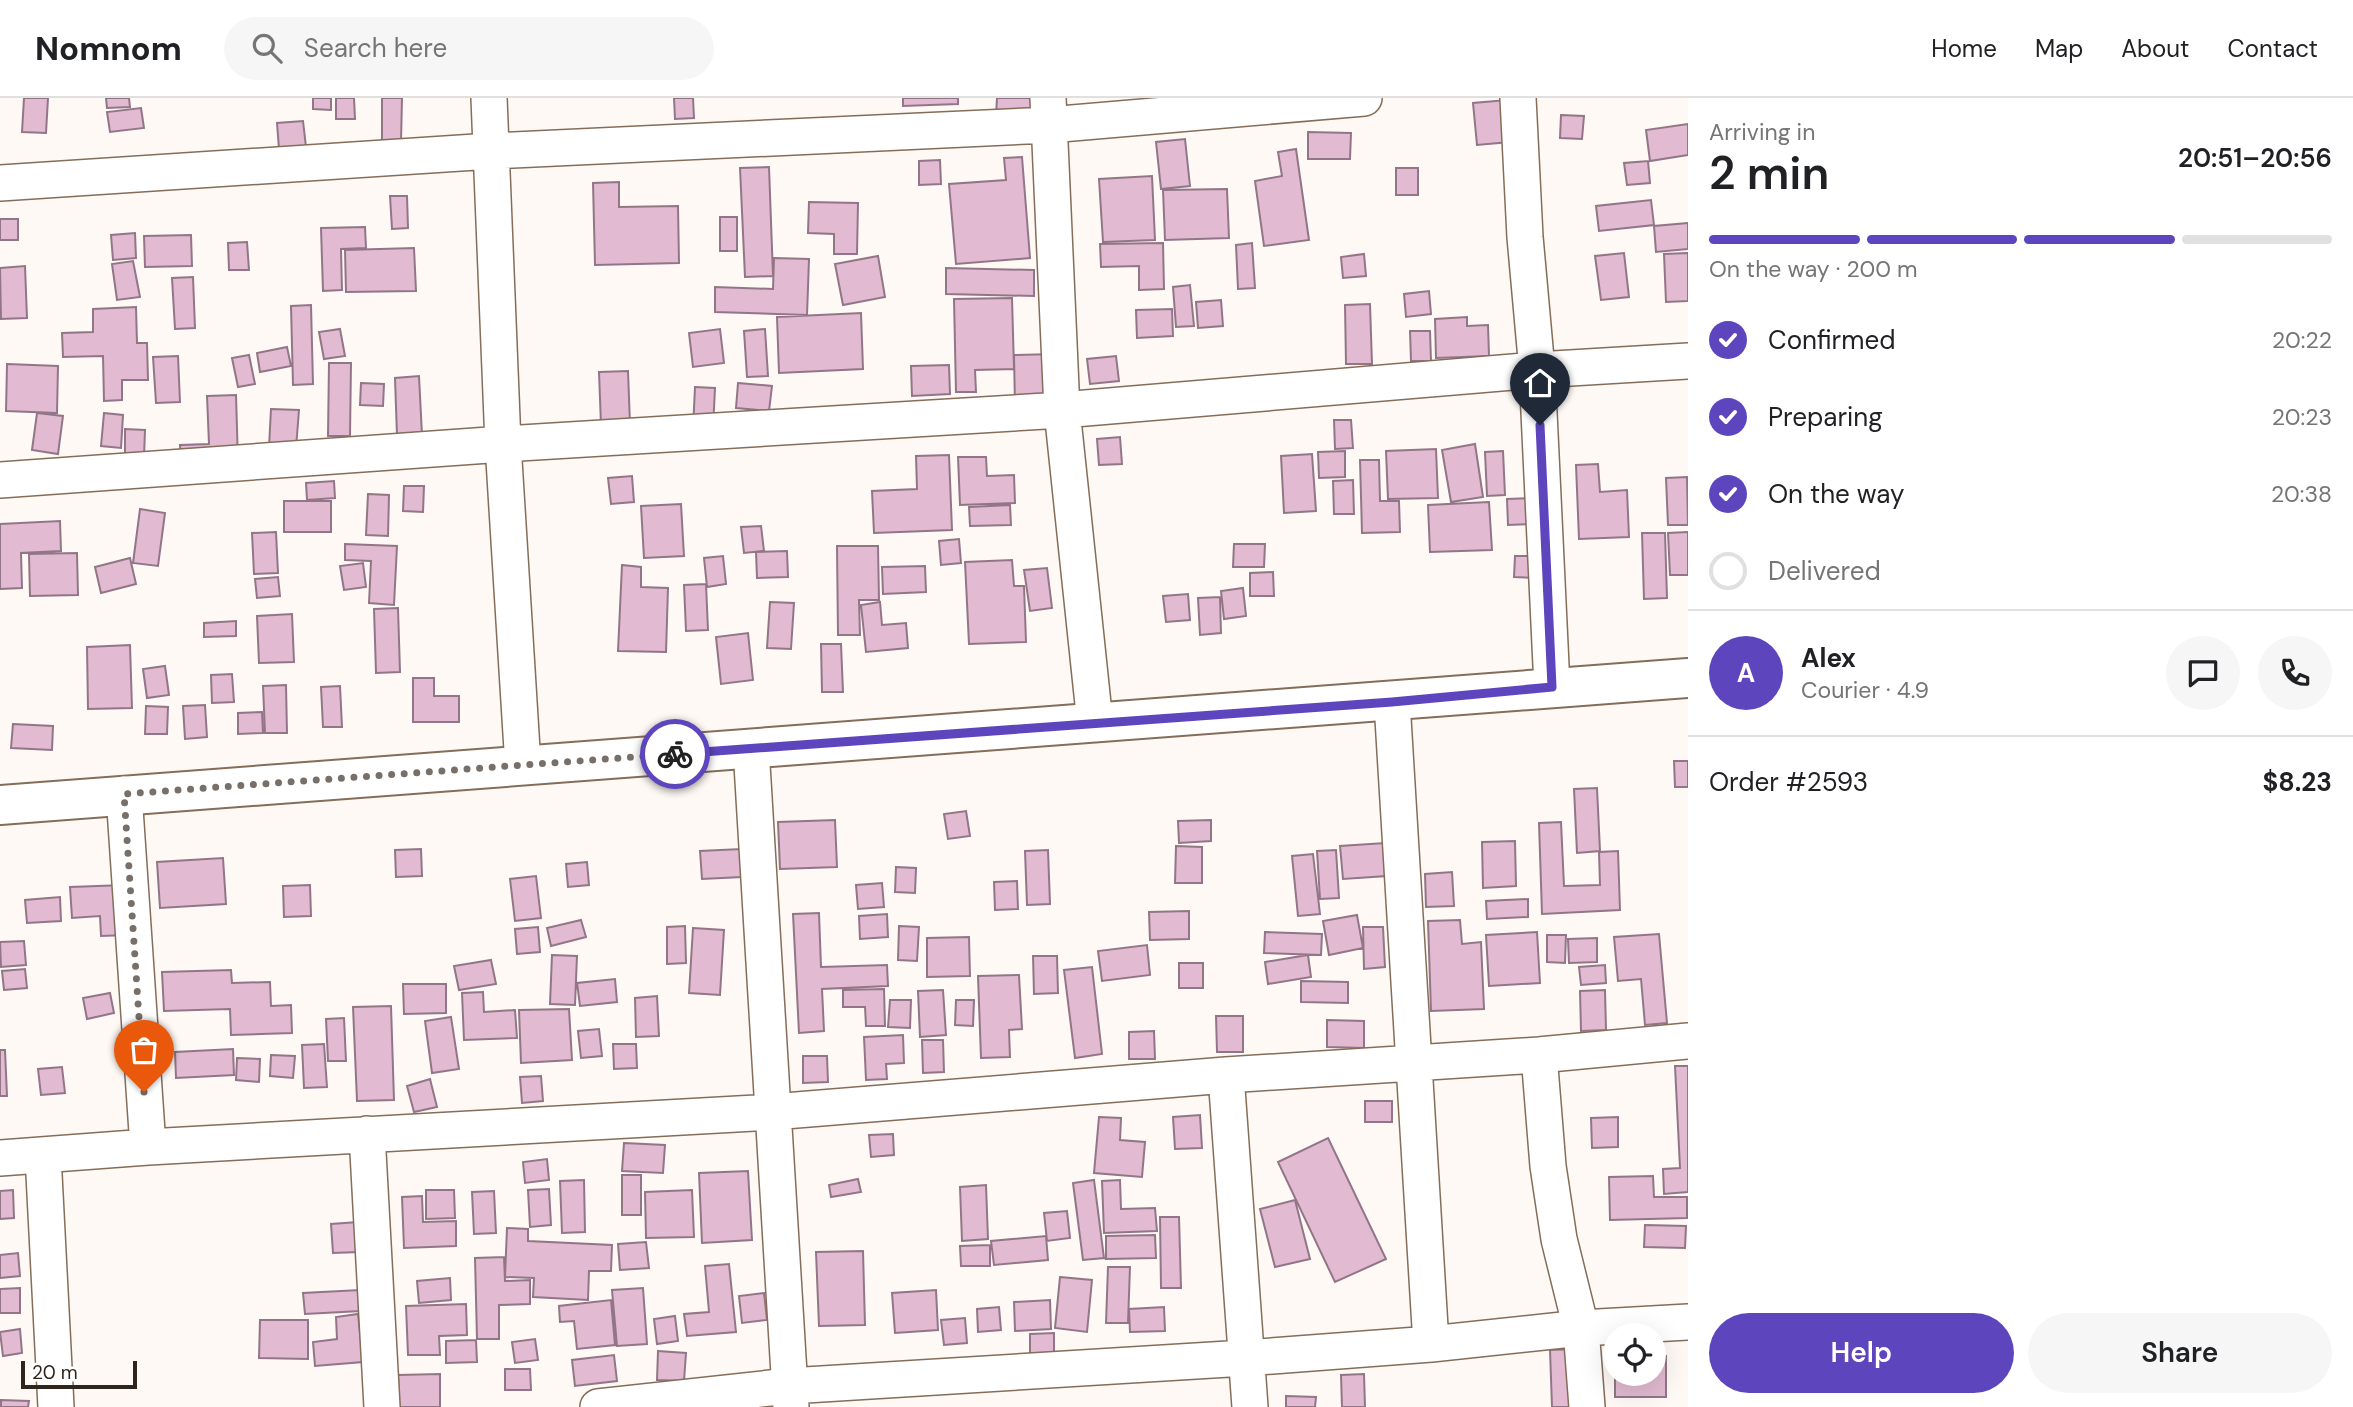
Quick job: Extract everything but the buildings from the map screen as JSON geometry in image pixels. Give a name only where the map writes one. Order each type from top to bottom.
[{"type":"main road","points":[[0,805],[1688,678]]},
{"type":"street","points":[[489,98],[503,444],[523,766]]},
{"type":"street","points":[[0,183],[1049,111],[1364,98]]},
{"type":"street","points":[[1518,98],[1525,237],[1537,370],[1552,687]]},
{"type":"street","points":[[1049,111],[1062,410],[1096,723]]},
{"type":"street","points":[[0,480],[503,444],[1062,410],[1537,370],[1688,361]]},
{"type":"street","points":[[1392,702],[1432,1344]]},
{"type":"street","points":[[751,748],[790,1397]]},
{"type":"street","points":[[124,794],[148,1147]]},
{"type":"street","points":[[0,1158],[148,1147],[772,1112],[1226,1075],[1539,1055],[1688,1041]]},
{"type":"street","points":[[1539,1055],[1548,1166],[1559,1239],[1581,1328],[1587,1407]]},
{"type":"street","points":[[1226,1075],[1250,1407]]},
{"type":"street","points":[[367,1134],[382,1407]]},
{"type":"street","points":[[43,1155],[56,1407]]},
{"type":"street","points":[[598,1407],[790,1397],[1432,1344],[1581,1328],[1688,1322]]},
{"type":"way so far","points":[[144,1092],[124,794],[675,754]]},
{"type":"route","points":[[675,754],[1392,702],[1552,687],[1540,425]]}]
